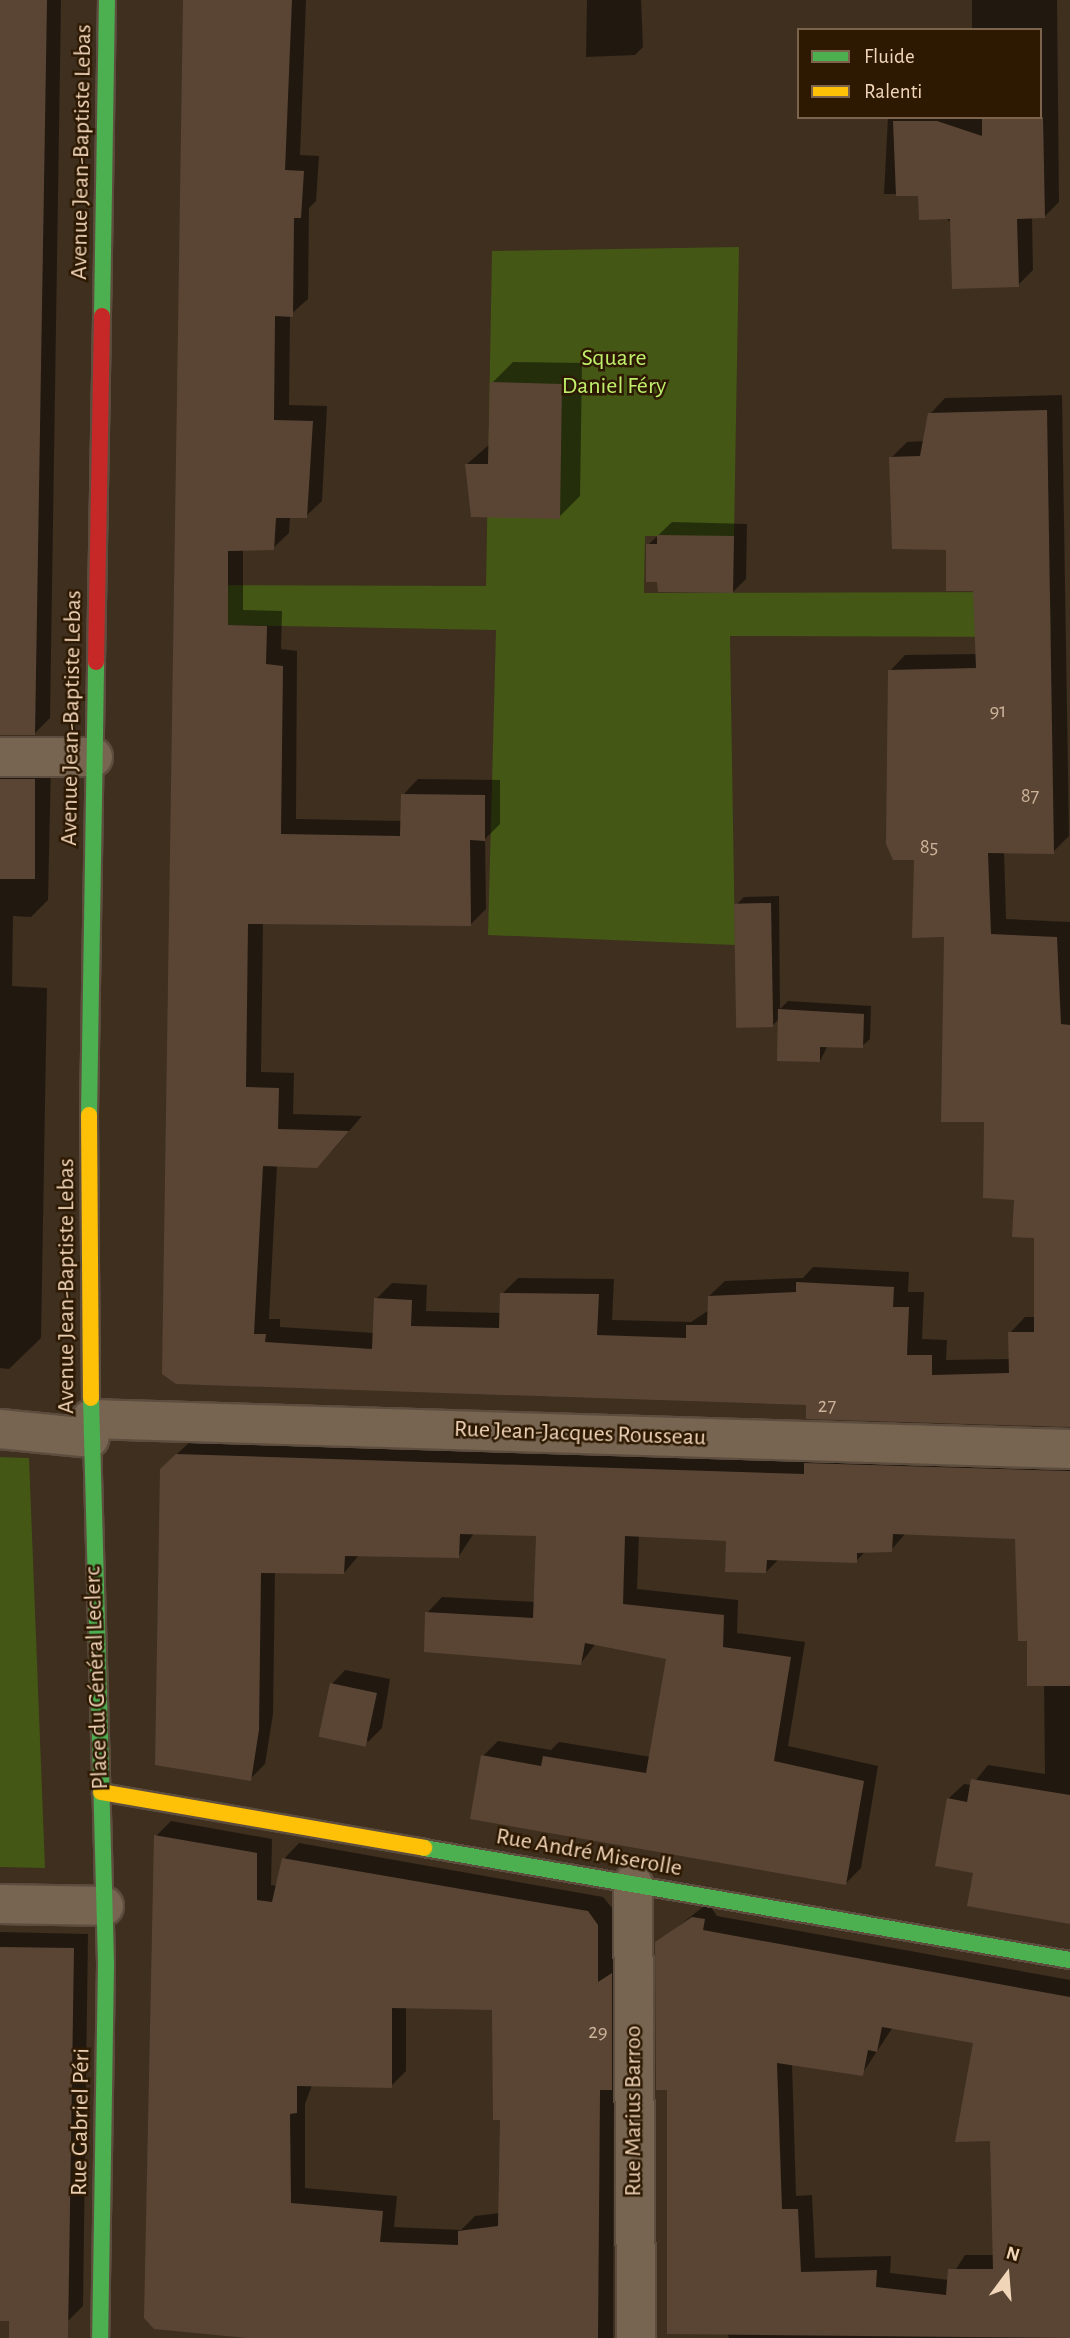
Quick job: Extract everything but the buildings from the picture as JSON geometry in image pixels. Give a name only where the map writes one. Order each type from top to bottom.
[{"type":"street","name":"Avenue Jean-Baptiste Lebas","points":[[91,1429],[93,757],[107,0]]},
{"type":"street","points":[[0,757],[93,757]]},
{"type":"street","points":[[0,1429],[91,1429]]},
{"type":"street","name":"Rue Jean-Jacques Rousseau","points":[[91,1429],[1070,1449]]},
{"type":"street","name":"Place du Général Leclerc","points":[[91,1429],[104,1906]]},
{"type":"street","name":"Rue André Miserolle","points":[[101,1792],[1070,1960]]},
{"type":"street","name":"Rue Marius Barroo","points":[[633,1884],[636,2338]]},
{"type":"street","points":[[0,1904],[104,1906]]},
{"type":"street","name":"Rue Gabriel Péri","points":[[100,2338],[104,1906]]},
{"type":"green space","name":"Square Daniel Féry","points":[[739,247],[734,536],[645,536],[644,593],[1050,592],[1051,637],[730,636],[735,945],[488,935],[496,630],[174,624],[175,585],[486,586],[492,251]]},
{"type":"green space","points":[[0,1457],[29,1458],[45,1868],[0,1867]]},
{"type":"traffic: fast","points":[[102,316],[107,0]]},
{"type":"traffic: fast","points":[[89,1115],[96,662]]},
{"type":"traffic: fast","points":[[91,1398],[106,1965],[100,2338]]},
{"type":"traffic: fast","points":[[424,1848],[1070,1960]]},
{"type":"traffic: slow","points":[[89,1115],[91,1398]]},
{"type":"traffic: slow","points":[[101,1792],[424,1848]]},
{"type":"traffic: jam","points":[[96,662],[102,316]]}]
